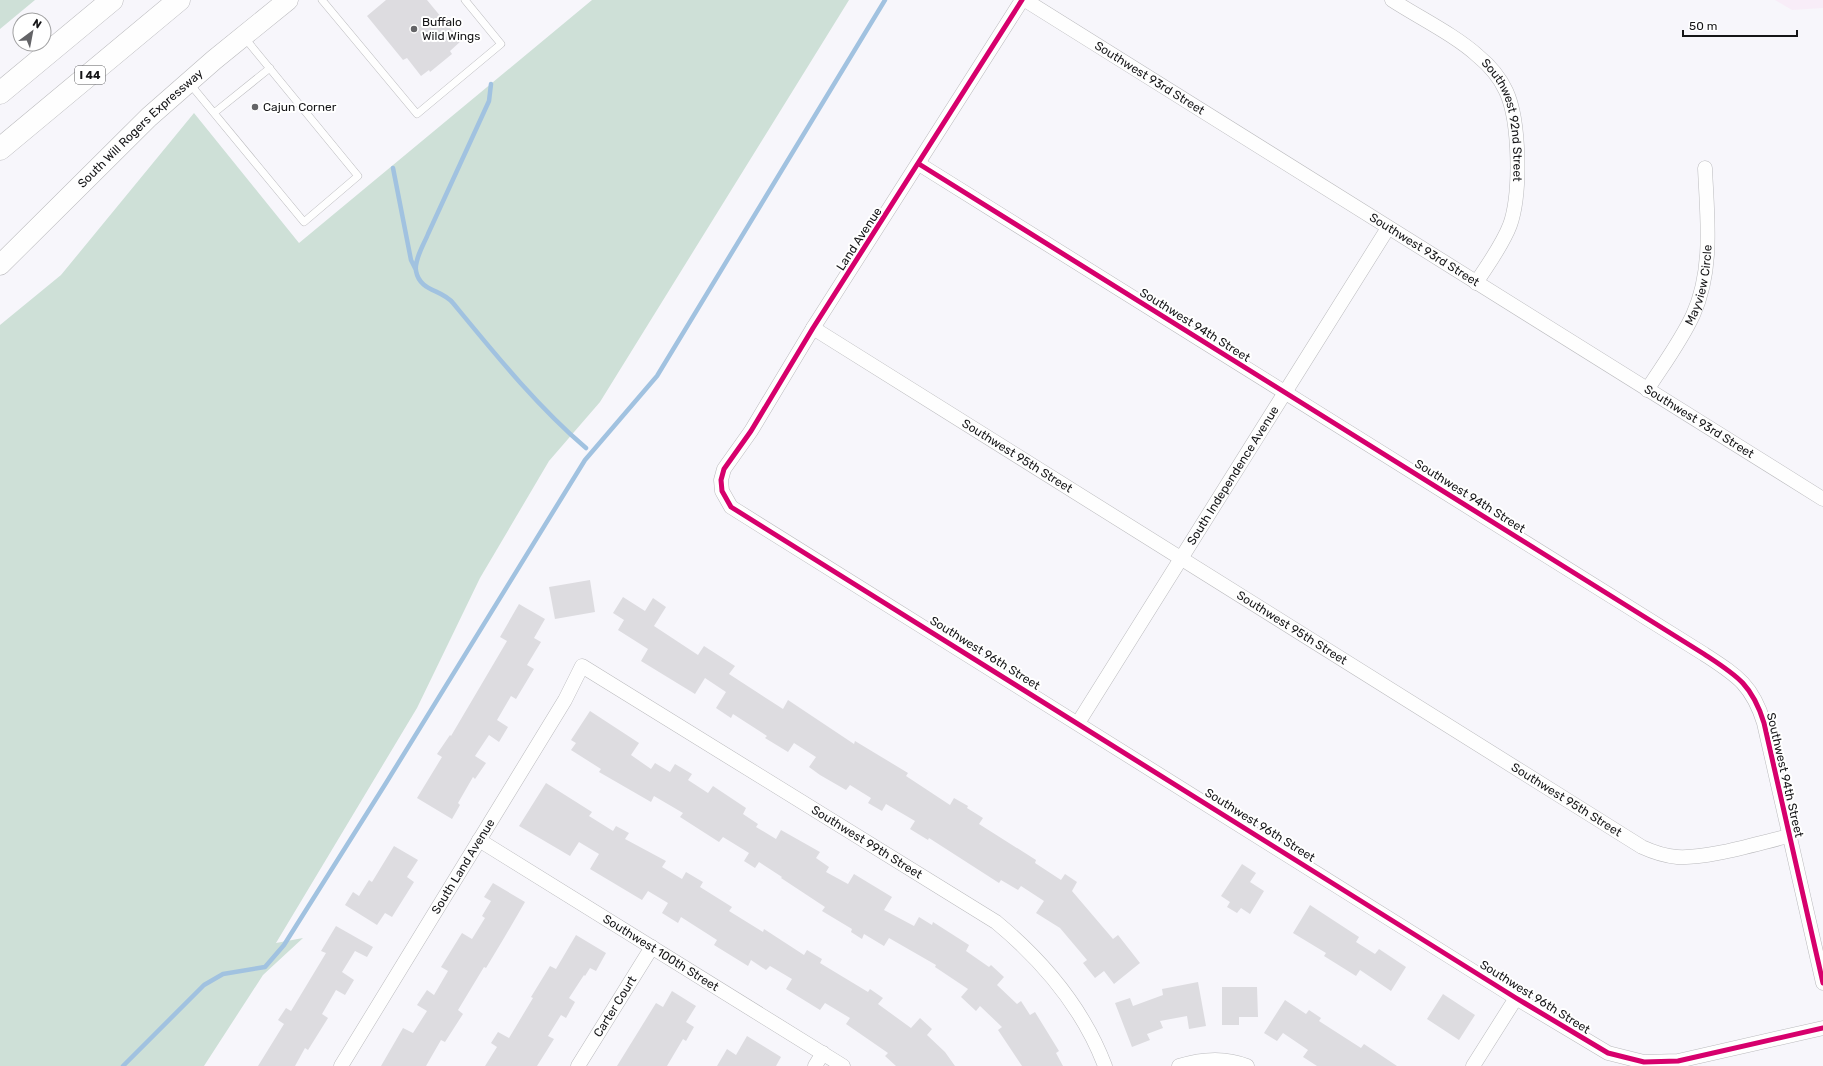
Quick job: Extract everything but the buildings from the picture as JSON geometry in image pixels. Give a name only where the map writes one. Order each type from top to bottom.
[{"type":"highway","points":[[0,93],[112,0]]},
{"type":"highway","name":"I 44","points":[[0,149],[179,0]]},
{"type":"main road","name":"South Will Rogers Expressway","points":[[0,265],[149,117],[188,82],[288,0]]},
{"type":"street","name":"Land Avenue","points":[[722,490],[721,480],[724,469],[751,431],[814,328],[1022,0]]},
{"type":"street","name":"Southwest 93rd Street","points":[[1025,0],[1823,499]]},
{"type":"street","name":"Southwest 92nd Street","points":[[1392,0],[1478,55],[1500,81],[1510,101],[1515,125],[1517,179],[1514,212],[1503,239],[1476,282]]},
{"type":"street","name":"Southwest 94th Street","points":[[919,164],[1704,654],[1740,679],[1750,691],[1760,708],[1823,983]]},
{"type":"street","name":"Mayview Circle","points":[[1647,390],[1685,331],[1693,315],[1702,290],[1706,274],[1708,245],[1704,168]]},
{"type":"street","name":"South Independence Avenue","points":[[1078,723],[1388,228]]},
{"type":"street","name":"Southwest 95th Street","points":[[814,328],[1180,559],[1642,847],[1667,856],[1686,857],[1710,854],[1789,836]]},
{"type":"street","name":"Southwest 96th Street","points":[[722,490],[727,502],[739,513],[1078,723],[1516,998],[1604,1051],[1619,1057],[1644,1062],[1678,1061],[1823,1028]]},
{"type":"street","name":"South Land Avenue","points":[[341,1066],[566,700],[582,666]]},
{"type":"street","name":"Southwest 99th Street","points":[[582,666],[996,922],[1022,945],[1054,979],[1085,1024],[1104,1066]]},
{"type":"street","name":"Southwest 100th Street","points":[[479,840],[843,1066]]},
{"type":"street","name":"Carter Court","points":[[578,1066],[652,947]]},
{"type":"street","points":[[1473,1066],[1516,998]]},
{"type":"street","points":[[815,1066],[824,1053]]},
{"type":"street","points":[[1179,1066],[1205,1060],[1229,1062],[1247,1066]]},
{"type":"lane","points":[[322,0],[417,114],[502,44],[465,0]]},
{"type":"lane","points":[[188,82],[304,222],[358,176],[244,36]]},
{"type":"lane","points":[[214,113],[270,68]]},
{"type":"shaded area","points":[[1775,0],[1823,0],[1823,8],[1792,10]]},
{"type":"green space","points":[[0,0],[35,0],[21,12],[12,12],[12,19],[0,29]]},
{"type":"green space","points":[[592,0],[849,0],[600,402],[549,461],[480,578],[417,708],[276,943],[303,938],[263,975],[204,1066],[0,1066],[0,325],[61,275],[194,113],[299,243]]},
{"type":"waterway","points":[[123,1066],[204,985],[223,974],[265,967],[284,945],[386,783],[585,460],[657,376],[885,0]]},
{"type":"waterway","points":[[491,84],[489,101],[420,252],[416,262],[416,271],[418,278],[422,283],[448,298],[453,303],[533,397],[586,448]]},
{"type":"waterway","points":[[393,168],[411,260],[416,270]]},
{"type":"cycle path","points":[[1022,0],[813,328],[751,431],[724,469],[721,480],[722,491],[731,507],[1516,998],[1608,1053],[1644,1062],[1678,1061],[1823,1028]]},
{"type":"cycle path","points":[[919,164],[1704,654],[1742,682],[1754,699],[1764,723],[1823,983]]},
{"type":"place","name":"Buffalo Wild Wings","points":[[414,29]]},
{"type":"place","name":"Cajun Corner","points":[[255,107]]}]
